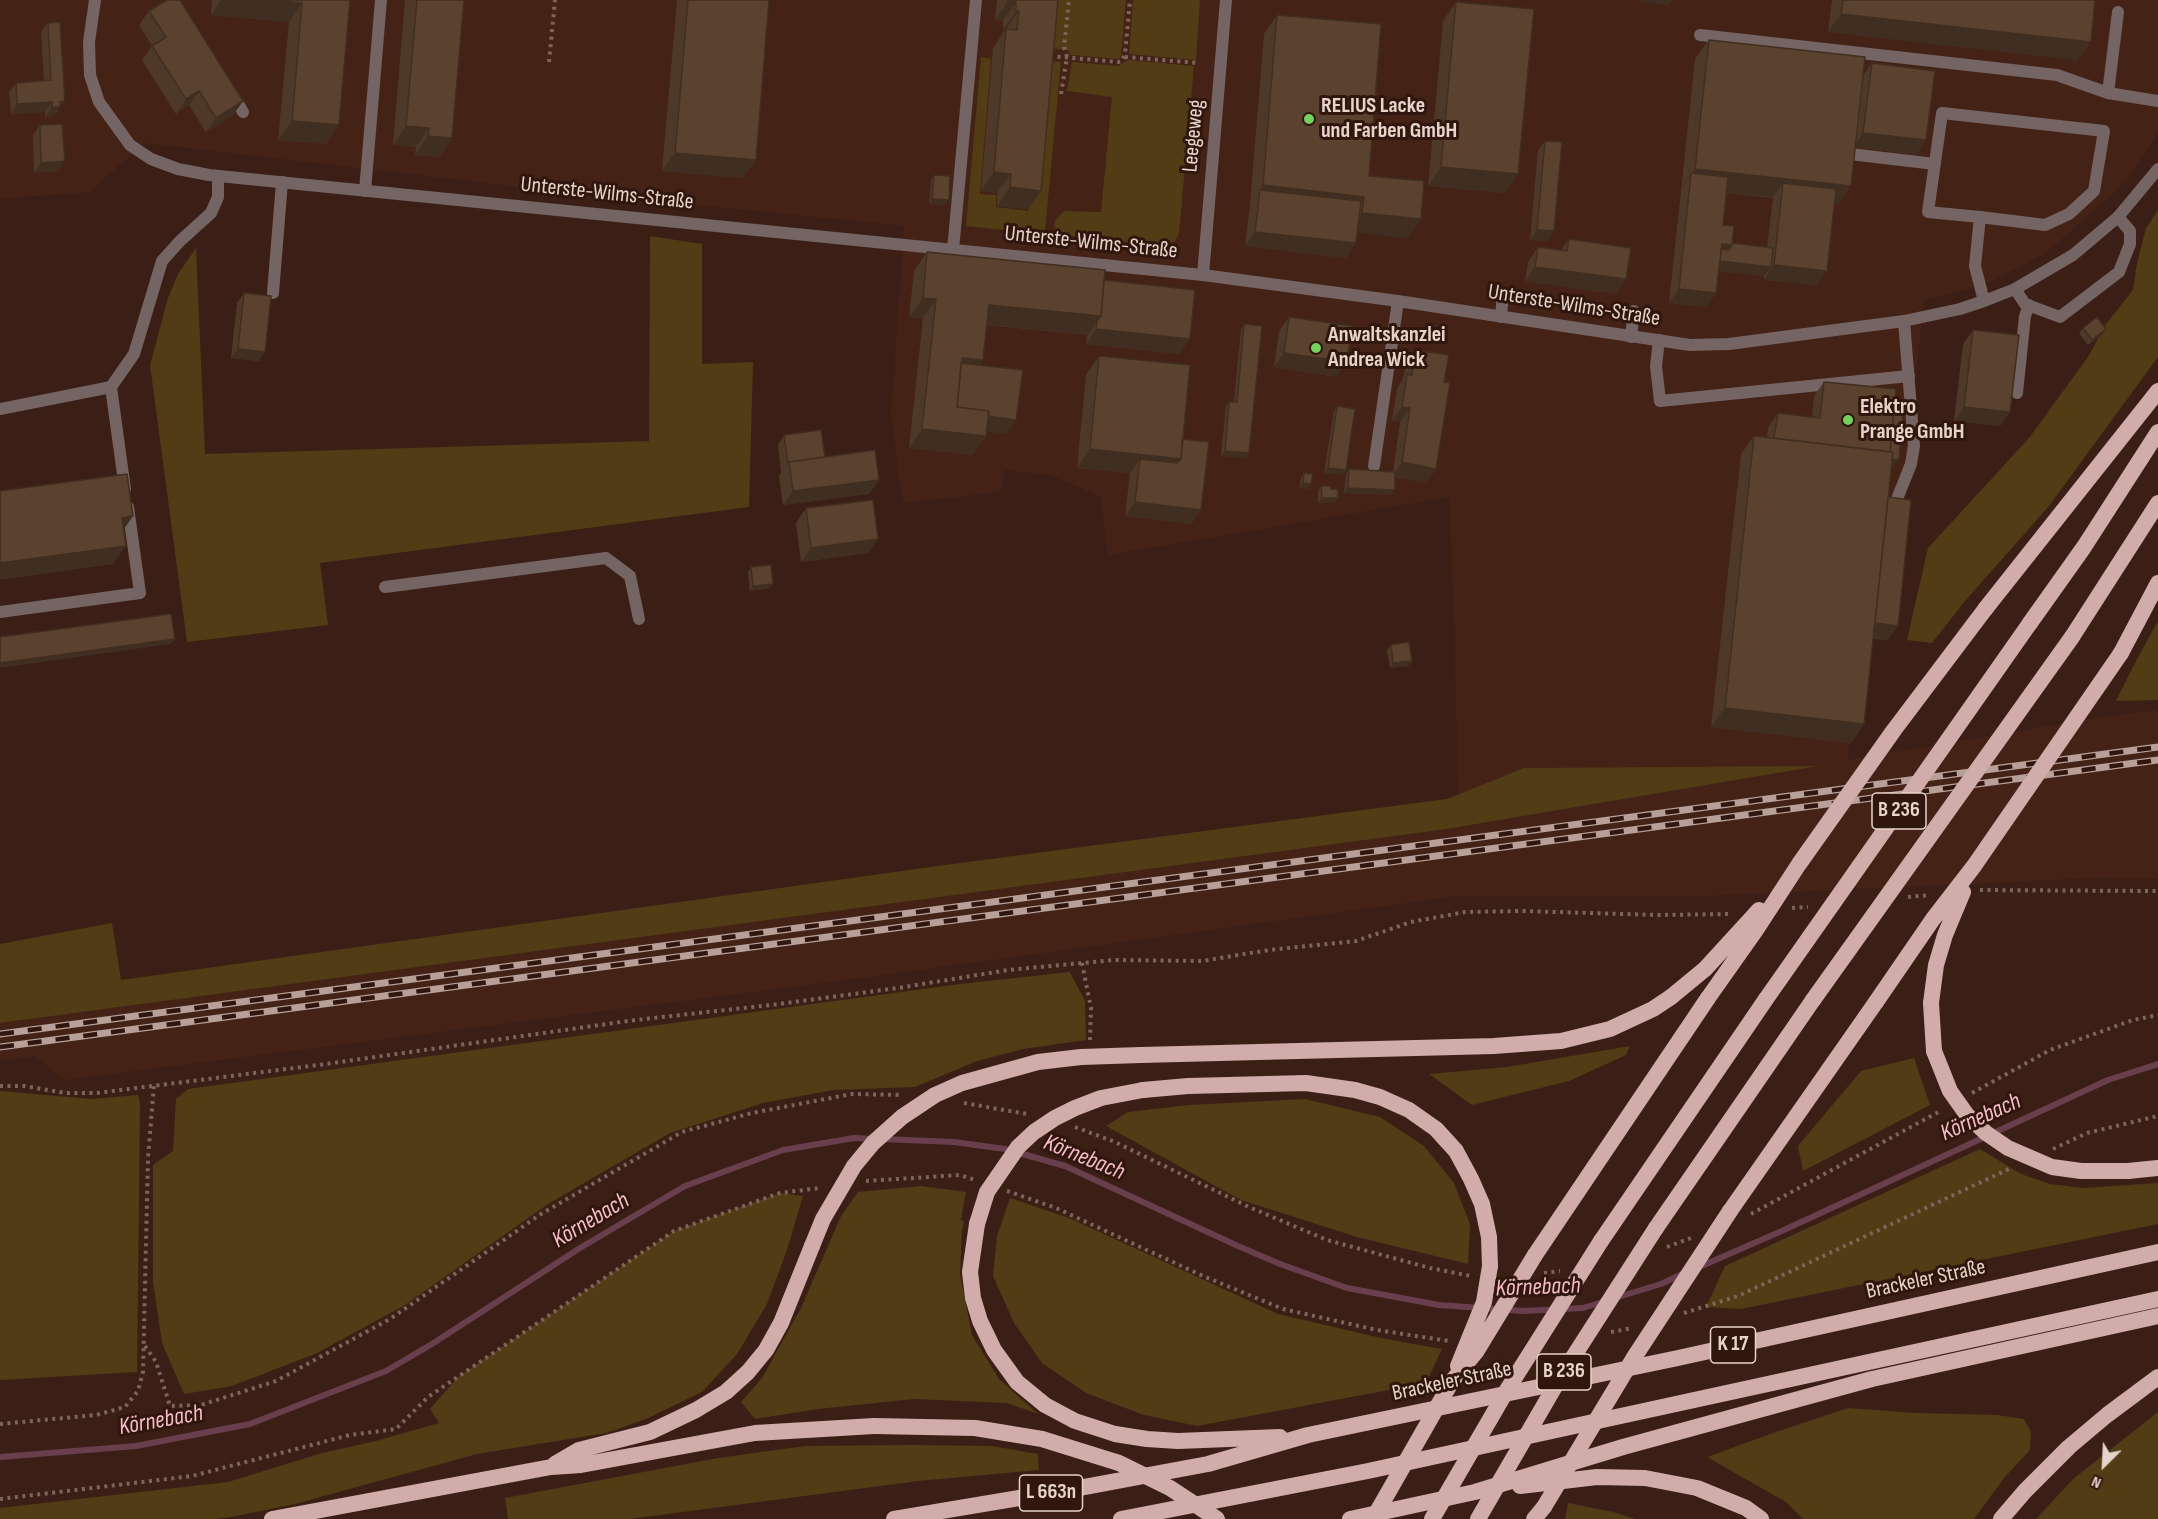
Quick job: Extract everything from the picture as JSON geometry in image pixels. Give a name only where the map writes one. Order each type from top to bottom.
[{"type":"highway","points":[[1452,1381],[1476,1352],[1536,1255],[1708,998],[1894,730],[1986,608],[2158,391]]},
{"type":"highway","name":"B 236","points":[[1432,1519],[1507,1390],[1601,1240],[1766,999],[2084,547],[2158,432]]},
{"type":"highway","name":"B 236","points":[[1478,1519],[1561,1376],[1656,1228],[1814,1000],[2072,637],[2158,503]]},
{"type":"highway","points":[[1540,1515],[1633,1359],[1730,1211],[1933,919],[1974,866],[2121,653],[2158,583]]},
{"type":"highway","points":[[551,1467],[579,1450],[650,1432],[696,1410],[726,1392],[748,1372],[766,1350],[781,1323],[828,1211],[854,1166],[873,1143],[902,1117],[935,1095],[962,1083],[1038,1062],[1081,1057],[1494,1046],[1561,1041],[1610,1029],[1671,998],[1705,969],[1799,864]]},
{"type":"highway","points":[[1974,866],[1945,935],[1936,965],[1931,1002],[1935,1051],[1950,1091],[1967,1114],[1986,1133],[2008,1148],[2052,1167],[2080,1171],[2128,1171],[2158,1168]]},
{"type":"highway","points":[[1308,1436],[1178,1441],[1114,1434],[1075,1421],[1045,1405],[1017,1382],[994,1350],[980,1322],[973,1298],[970,1272],[977,1224],[987,1192],[1018,1147],[1034,1132],[1055,1118],[1101,1098],[1143,1090],[1188,1086],[1306,1083],[1355,1090],[1380,1097],[1409,1110],[1436,1130],[1456,1151],[1482,1204],[1489,1237],[1484,1302],[1452,1381],[1372,1519]]},
{"type":"highway","name":"Brackeler Straße","points":[[894,1519],[1208,1464],[1308,1436],[1678,1358],[2158,1252]]},
{"type":"highway","name":"K 17","points":[[1121,1519],[1368,1471],[2158,1299]]},
{"type":"highway","points":[[1350,1519],[1475,1492],[1623,1447],[1872,1379],[2158,1316]]},
{"type":"highway","points":[[2001,1519],[2069,1447],[2158,1377]]},
{"type":"highway","points":[[272,1519],[551,1467],[581,1465],[755,1434],[874,1426],[975,1428],[1053,1442],[1119,1463],[1170,1488],[1217,1519]]},
{"type":"highway","points":[[1475,1492],[1597,1477],[1645,1478],[1697,1488],[1746,1508],[1761,1519]]},
{"type":"street","name":"Unterste-Wilms-Straße","points":[[95,0],[88,42],[90,75],[99,102],[114,126],[130,145],[151,159],[178,169],[218,176],[1203,275],[1398,301],[1690,345],[1729,344],[1904,321],[1960,309],[1984,301],[2015,289],[2073,255],[2118,217],[2158,169]]},
{"type":"street","points":[[365,191],[381,0]]},
{"type":"street","points":[[953,250],[976,0]]},
{"type":"street","name":"Leegeweg","points":[[1203,275],[1226,0]]},
{"type":"street","points":[[2108,93],[2118,12]]},
{"type":"street","points":[[1700,35],[2057,75],[2108,93],[2158,101]]},
{"type":"street","points":[[226,83],[243,112]]},
{"type":"street","points":[[1942,113],[2104,131],[2094,191],[2069,214],[2045,225],[1980,217],[1928,212],[1942,113]]},
{"type":"street","points":[[1850,154],[1935,164]]},
{"type":"street","points":[[0,612],[140,593],[118,481],[111,387],[134,354],[162,261],[211,213],[218,196],[218,176]]},
{"type":"street","points":[[273,293],[282,182]]},
{"type":"street","points":[[1980,217],[1975,266],[1984,301]]},
{"type":"street","points":[[2015,289],[2025,304],[2060,316],[2119,272],[2130,244],[2130,231],[2118,217]]},
{"type":"street","points":[[1500,316],[1503,294]]},
{"type":"street","points":[[1374,466],[1398,301]]},
{"type":"street","points":[[2017,393],[2025,316],[2029,305]]},
{"type":"street","points":[[1631,337],[1634,311]]},
{"type":"street","points":[[1894,504],[1911,464],[1914,446],[1904,321]]},
{"type":"street","points":[[1659,340],[1656,366],[1660,401],[1909,376]]},
{"type":"street","points":[[0,409],[111,387]]},
{"type":"street","points":[[385,587],[606,558],[630,576],[639,619]]},
{"type":"path","points":[[549,62],[555,0]]},
{"type":"path","points":[[1061,94],[1066,57],[1064,47],[1069,0]]},
{"type":"path","points":[[1045,55],[1122,61],[1125,57],[1130,0]]},
{"type":"path","points":[[1125,57],[1199,63]]},
{"type":"path","points":[[1976,890],[2158,891]]},
{"type":"path","points":[[1905,897],[1940,894]]},
{"type":"path","points":[[1787,909],[1810,906]]},
{"type":"path","points":[[0,1086],[24,1086],[66,1093],[97,1093],[326,1064],[635,1020],[898,988],[1008,970],[1114,960],[1202,961],[1269,950],[1356,941],[1412,922],[1465,912],[1522,910],[1658,915],[1739,914]]},
{"type":"path","points":[[1967,1096],[2050,1050],[2133,1020],[2158,1015]]},
{"type":"path","points":[[2,1424],[96,1415],[125,1407],[138,1391],[142,1379],[145,1346],[147,1158],[154,1085]]},
{"type":"path","points":[[145,1346],[156,1362],[170,1406],[201,1405],[276,1381],[390,1319],[541,1214],[682,1132],[752,1113],[852,1094],[912,1095]]},
{"type":"path","points":[[959,1102],[1017,1111],[1037,1117]]},
{"type":"path","points":[[1749,1215],[1946,1108]]},
{"type":"path","points":[[2044,1153],[2087,1133],[2158,1116]]},
{"type":"path","points":[[1067,1125],[1115,1142],[1250,1207],[1327,1240],[1430,1268],[1485,1272]]},
{"type":"path","points":[[1673,1317],[1738,1296],[2013,1168]]},
{"type":"path","points":[[863,1182],[960,1175],[981,1182]]},
{"type":"path","points":[[0,1499],[192,1476],[350,1435],[396,1429],[428,1397],[674,1231],[780,1193],[827,1186]]},
{"type":"path","points":[[1003,1190],[1056,1208],[1203,1276],[1282,1309],[1377,1330],[1452,1342]]},
{"type":"path","points":[[1667,1247],[1698,1235]]},
{"type":"path","points":[[1533,1275],[1565,1270]]},
{"type":"path","points":[[1606,1333],[1641,1326]]},
{"type":"shaded area","points":[[0,0],[2158,0],[2158,132],[2144,156],[2118,189],[2046,253],[1986,284],[1924,300],[1888,640],[1863,637],[1847,760],[2103,717],[2158,710],[2158,879],[2094,878],[1704,896],[1458,896],[839,981],[64,1080],[35,1056],[0,1061],[0,1023],[1447,829],[1751,777],[1459,808],[1450,497],[1108,555],[1100,496],[1050,475],[1005,470],[1001,492],[902,503],[891,415],[904,226],[529,188],[144,143],[90,192],[0,199]]},
{"type":"shaded area","points":[[1048,0],[1126,0],[1119,59],[1071,55],[1067,50],[1049,48]]},
{"type":"shaded area","points":[[1133,0],[1200,0],[1196,60],[1129,54]]},
{"type":"shaded area","points":[[981,57],[991,59],[980,194],[996,195],[996,207],[1028,211],[1042,60],[1061,62],[1045,231],[1040,234],[966,226]]},
{"type":"shaded area","points":[[1128,60],[1194,66],[1179,234],[1175,241],[1163,246],[1054,234],[1055,221],[1064,211],[1101,212],[1112,97],[1067,91],[1072,62],[1118,66]]},
{"type":"shaded area","points":[[2158,210],[2158,357],[2049,506],[1965,601],[1932,643],[1907,640],[1928,548],[2029,438],[2088,357],[2106,324],[2133,290],[2146,228]]},
{"type":"shaded area","points":[[650,236],[702,244],[702,364],[753,362],[749,507],[320,563],[328,625],[187,642],[150,365],[168,298],[178,274],[196,248],[205,454],[649,441]]},
{"type":"shaded area","points":[[2158,621],[2158,700],[2116,701],[2137,659]]},
{"type":"shaded area","points":[[1818,766],[1447,829],[0,1023],[0,944],[112,923],[121,980],[945,865],[1447,799],[1524,768]]},
{"type":"shaded area","points":[[1070,972],[1085,1001],[1086,1040],[1023,1049],[977,1061],[915,1087],[833,1090],[763,1103],[670,1133],[548,1204],[405,1305],[317,1353],[232,1386],[184,1394],[162,1343],[153,1281],[153,1165],[173,1151],[176,1099],[188,1089],[960,984]]},
{"type":"shaded area","points":[[1630,1046],[1626,1055],[1569,1081],[1472,1105],[1429,1074],[1507,1067]]},
{"type":"shaded area","points":[[1914,1058],[1930,1105],[1803,1171],[1798,1146],[1861,1071]]},
{"type":"shaded area","points":[[0,1091],[91,1099],[138,1095],[140,1103],[137,1372],[0,1380]]},
{"type":"shaded area","points":[[1305,1099],[1380,1117],[1424,1146],[1454,1183],[1470,1224],[1468,1264],[1357,1237],[1241,1200],[1106,1126],[1128,1112],[1189,1105]]},
{"type":"shaded area","points":[[1980,1149],[2021,1174],[2050,1184],[2084,1188],[2158,1183],[2158,1224],[1741,1309],[1706,1307],[1725,1266]]},
{"type":"shaded area","points":[[921,1186],[966,1192],[961,1220],[964,1221],[960,1275],[972,1335],[999,1379],[1038,1414],[1007,1403],[914,1399],[818,1409],[755,1419],[741,1402],[762,1378],[801,1308],[841,1216],[858,1192]]},
{"type":"shaded area","points":[[780,1193],[803,1196],[787,1250],[767,1304],[737,1354],[702,1392],[646,1419],[606,1433],[477,1454],[295,1504],[231,1517],[215,1519],[0,1519],[0,1508],[228,1482],[322,1453],[439,1423],[430,1409],[459,1376],[674,1231]]},
{"type":"shaded area","points":[[1010,1198],[1069,1218],[1278,1314],[1381,1338],[1442,1349],[1426,1383],[1197,1426],[1144,1415],[1086,1393],[1042,1363],[1014,1323],[993,1276],[997,1236]]},
{"type":"shaded area","points":[[1848,1408],[1916,1413],[1997,1415],[2024,1419],[2031,1432],[2030,1450],[2004,1478],[1974,1519],[1803,1519],[1786,1502],[1707,1457]]},
{"type":"shaded area","points":[[2158,1412],[2158,1519],[2036,1519],[2073,1479]]},
{"type":"shaded area","points":[[805,1446],[992,1446],[1038,1454],[1039,1470],[918,1481],[630,1519],[508,1519],[505,1498],[718,1458]]},
{"type":"shaded area","points":[[1568,1503],[1613,1512],[1635,1519],[1565,1519]]},
{"type":"building","points":[[167,0],[180,0],[243,101],[216,118],[199,91],[186,99],[152,46],[166,37],[149,11]]},
{"type":"building","points":[[268,0],[350,0],[339,125],[292,121],[302,3]]},
{"type":"building","points":[[417,0],[464,0],[452,138],[428,136],[429,128],[406,126]]},
{"type":"building","points":[[688,0],[769,0],[756,160],[675,153]]},
{"type":"building","points":[[1008,0],[1058,0],[1041,191],[1010,187],[1011,174],[994,172],[1006,29],[1017,30],[1019,11],[1016,11],[1016,2]]},
{"type":"building","points":[[1843,0],[2095,0],[2091,42],[1841,14]]},
{"type":"building","points":[[1456,2],[1534,9],[1518,174],[1441,167]]},
{"type":"building","name":"RELIUS Lacke und Farben GmbH","points":[[1277,15],[1381,24],[1369,176],[1424,181],[1421,219],[1362,213],[1364,197],[1263,185]]},
{"type":"building","points":[[60,22],[65,101],[60,102],[60,107],[52,107],[52,102],[17,104],[16,83],[51,80],[48,23]]},
{"type":"building","points":[[1709,40],[1865,57],[1851,186],[1695,169]]},
{"type":"building","points":[[1872,63],[1935,71],[1926,140],[1863,133]]},
{"type":"building","points":[[62,124],[65,161],[41,163],[40,125]]},
{"type":"building","points":[[1545,141],[1562,142],[1554,231],[1537,230]]},
{"type":"building","points":[[1691,173],[1728,177],[1723,225],[1734,226],[1732,245],[1722,244],[1716,293],[1679,289]]},
{"type":"building","points":[[934,175],[950,176],[949,200],[932,199]]},
{"type":"building","points":[[1783,183],[1836,189],[1827,271],[1774,265]]},
{"type":"building","points":[[1260,190],[1361,201],[1356,243],[1255,232]]},
{"type":"building","points":[[1569,239],[1631,248],[1626,279],[1535,267],[1538,247],[1567,251]]},
{"type":"building","points":[[1733,243],[1773,248],[1771,267],[1720,261],[1721,249],[1729,250]]},
{"type":"building","points":[[927,252],[1105,270],[1101,316],[989,305],[983,360],[962,358],[957,407],[989,411],[986,436],[922,429],[936,299],[923,298]]},
{"type":"building","points":[[1104,280],[1195,290],[1190,339],[1096,329],[1097,321],[1101,316]]},
{"type":"building","points":[[244,293],[271,296],[265,352],[238,349]]},
{"type":"building","points":[[1289,317],[1352,326],[1347,362],[1284,353]]},
{"type":"building","points":[[2097,317],[2106,329],[2092,340],[2083,328]]},
{"type":"building","points":[[1244,324],[1262,326],[1249,453],[1225,451],[1229,402],[1237,402]]},
{"type":"building","points":[[1973,330],[2019,335],[2010,412],[1964,407]]},
{"type":"building","points":[[1416,350],[1449,355],[1444,382],[1450,383],[1436,469],[1402,462],[1410,408],[1402,407],[1407,374],[1412,375]]},
{"type":"building","points":[[1099,356],[1190,365],[1181,459],[1090,449]]},
{"type":"building","points":[[961,363],[1023,370],[1016,420],[988,416],[989,411],[957,407]]},
{"type":"building","points":[[1824,382],[1896,389],[1890,452],[1774,438],[1778,413],[1820,418]]},
{"type":"building","points":[[1895,398],[1904,399],[1899,459],[1892,460],[1893,452],[1890,452]]},
{"type":"building","points":[[1337,406],[1355,409],[1346,470],[1328,468]]},
{"type":"building","points":[[821,430],[825,457],[788,463],[784,435]]},
{"type":"building","points":[[1754,436],[1893,452],[1864,724],[1725,708]]},
{"type":"building","points":[[1182,439],[1209,442],[1201,510],[1135,502],[1140,459],[1177,463],[1181,459]]},
{"type":"building","points":[[875,450],[879,480],[793,491],[789,462]]},
{"type":"building","points":[[1349,469],[1395,472],[1395,490],[1348,488]]},
{"type":"building","points":[[1304,473],[1313,474],[1311,484],[1303,483]]},
{"type":"building","points":[[127,474],[133,516],[122,518],[126,546],[0,563],[0,491]]},
{"type":"building","points":[[1321,486],[1338,489],[1338,498],[1322,498]]},
{"type":"building","points":[[1888,497],[1911,500],[1898,626],[1875,623]]},
{"type":"building","points":[[873,500],[878,539],[811,548],[806,508]]},
{"type":"building","points":[[771,565],[773,584],[753,586],[751,567]]},
{"type":"building","points":[[171,614],[175,639],[0,663],[0,637]]},
{"type":"building","points":[[1409,642],[1412,661],[1393,663],[1391,645]]},
{"type":"waterway","name":"Körnebach","points":[[1697,1268],[2108,1080],[2158,1064]]},
{"type":"waterway","name":"Körnebach","points":[[0,1457],[136,1446],[250,1424],[386,1371],[432,1344],[580,1248],[685,1186],[783,1150],[854,1138],[872,1139]]},
{"type":"waterway","name":"Körnebach","points":[[882,1139],[954,1142],[1005,1149],[1065,1166],[1238,1246],[1347,1288],[1439,1305],[1523,1311],[1583,1308],[1606,1301]]},
{"type":"waterway","name":"Körnebach","points":[[1615,1298],[1661,1284],[1682,1274]]},
{"type":"railway","points":[[0,1034],[2158,747]]},
{"type":"railway","points":[[0,1047],[2158,760]]},
{"type":"place","name":"RELIUS Lacke und Farben GmbH","points":[[1309,119]]},
{"type":"place","name":"Anwaltskanzlei Andrea Wick","points":[[1316,348]]},
{"type":"place","name":"Elektro Prange GmbH","points":[[1848,420]]}]
